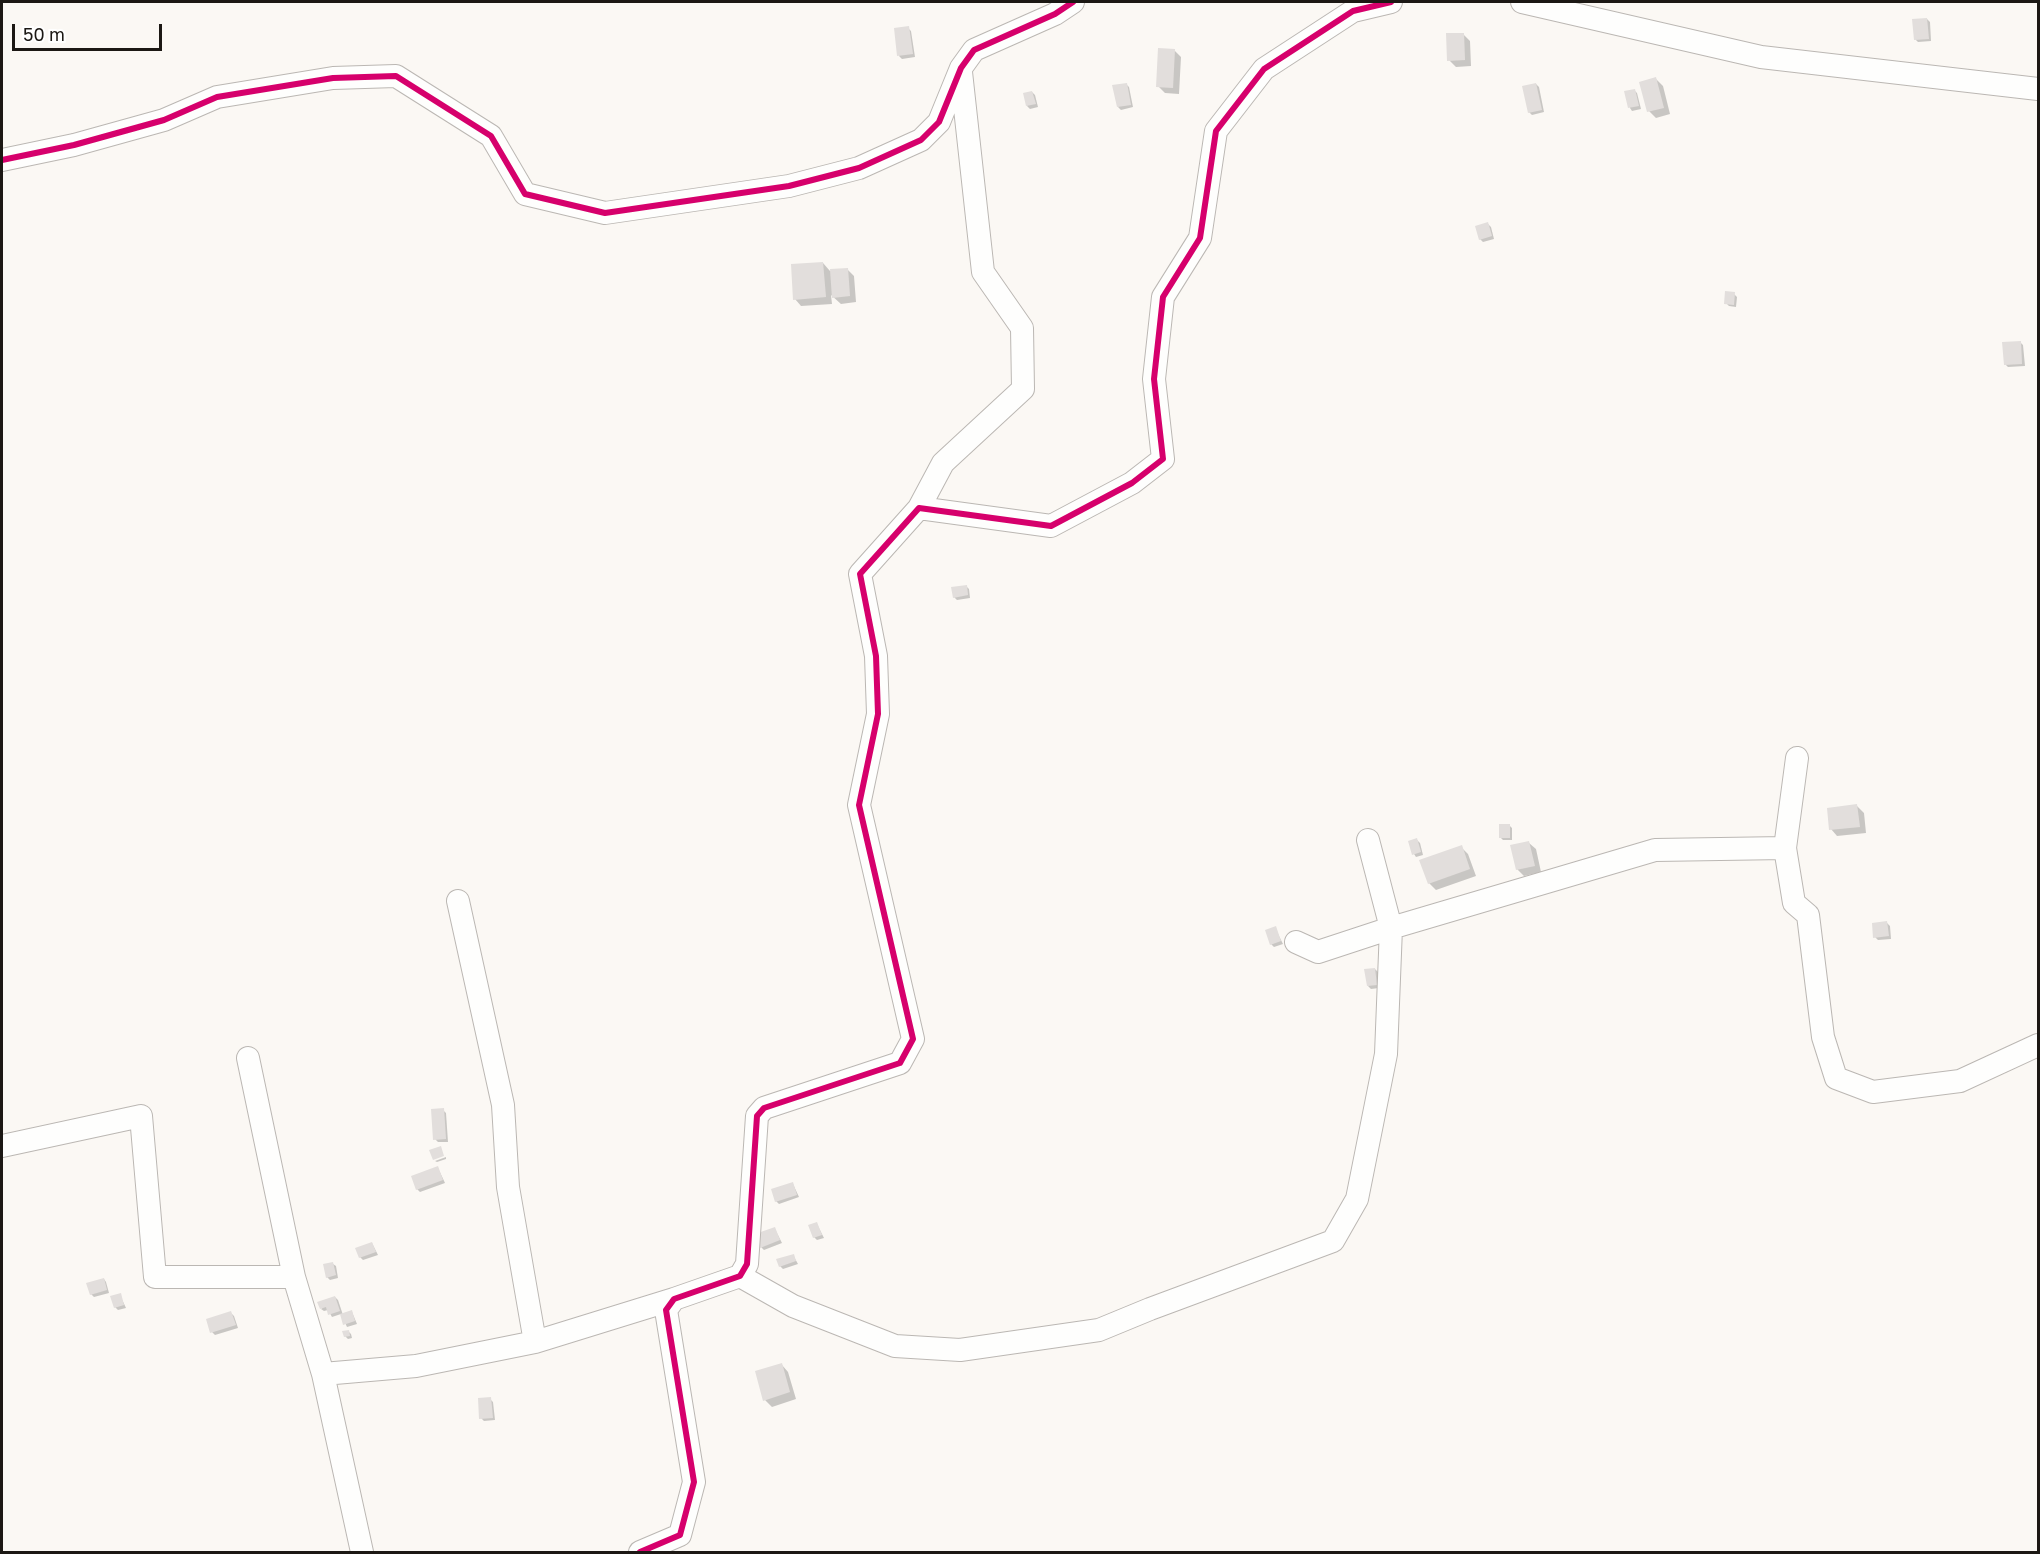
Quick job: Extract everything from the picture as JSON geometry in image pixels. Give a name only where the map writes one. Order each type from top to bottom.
[{"type":"street","points":[[2,160],[75,145],[164,120],[218,97],[333,78],[396,76],[491,135],[525,194],[605,213],[789,186],[860,168],[921,140],[939,122],[961,68],[974,50],[1054,14],[1073,2]]},
{"type":"street","points":[[919,508],[1051,526],[1132,483],[1163,459],[1154,379],[1162,297],[1200,238],[1216,131],[1264,69],[1353,11],[1391,2]]},
{"type":"street","points":[[1522,2],[1761,57],[2038,89]]},
{"type":"street","points":[[323,1374],[416,1366],[535,1342],[740,1276],[747,1264],[757,1116],[764,1108],[900,1063],[913,1039],[859,805],[878,714],[876,656],[860,574],[919,508],[944,463],[1023,389],[1022,328],[983,272],[961,68]]},
{"type":"street","points":[[1797,758],[1785,848],[1794,903],[1808,915],[1823,1037],[1836,1078],[1873,1092],[1960,1081],[2038,1045]]},
{"type":"street","points":[[740,1276],[793,1306],[896,1346],[960,1350],[1099,1330],[1333,1241],[1357,1199],[1386,1054],[1391,928],[1368,840]]},
{"type":"street","points":[[1296,942],[1318,952],[1391,928],[1655,850],[1785,848]]},
{"type":"street","points":[[458,901],[503,1105],[508,1187],[535,1342]]},
{"type":"street","points":[[248,1058],[294,1276],[323,1374],[362,1552]]},
{"type":"street","points":[[2,1146],[141,1116],[155,1277],[294,1276]]},
{"type":"street","points":[[640,1552],[680,1535],[694,1482],[666,1310],[674,1299]]},
{"type":"building","points":[[1927,18],[1929,39],[1914,40],[1912,19]]},
{"type":"building","points":[[909,26],[913,54],[897,56],[894,28]]},
{"type":"building","points":[[1446,33],[1464,33],[1465,60],[1447,61]]},
{"type":"building","points":[[1158,48],[1175,49],[1173,88],[1156,87]]},
{"type":"building","points":[[1656,77],[1664,108],[1647,112],[1639,82]]},
{"type":"building","points":[[1127,83],[1131,105],[1117,107],[1112,85]]},
{"type":"building","points":[[1536,83],[1542,110],[1528,113],[1522,86]]},
{"type":"building","points":[[1635,89],[1639,106],[1628,108],[1624,91]]},
{"type":"building","points":[[1032,91],[1036,104],[1026,106],[1023,93]]},
{"type":"building","points":[[1488,222],[1492,236],[1479,240],[1475,226]]},
{"type":"building","points":[[823,262],[826,297],[793,300],[791,264]]},
{"type":"building","points":[[848,268],[850,296],[832,298],[830,269]]},
{"type":"building","points":[[1725,291],[1735,292],[1734,305],[1724,304]]},
{"type":"building","points":[[2021,341],[2022,364],[2004,365],[2002,342]]},
{"type":"building","points":[[967,585],[968,595],[953,598],[951,587]]},
{"type":"building","points":[[1857,804],[1860,827],[1829,830],[1827,808]]},
{"type":"building","points":[[1499,824],[1510,824],[1510,838],[1499,838]]},
{"type":"building","points":[[1417,838],[1421,852],[1412,855],[1408,841]]},
{"type":"building","points":[[1529,841],[1535,866],[1516,870],[1510,845]]},
{"type":"building","points":[[1462,845],[1470,869],[1428,884],[1419,860]]},
{"type":"building","points":[[1887,921],[1889,936],[1873,938],[1872,923]]},
{"type":"building","points":[[1276,926],[1281,941],[1270,945],[1265,930]]},
{"type":"building","points":[[1375,968],[1377,985],[1367,986],[1364,969]]},
{"type":"building","points":[[444,1108],[446,1139],[433,1140],[431,1109]]},
{"type":"building","points":[[441,1146],[444,1156],[433,1160],[429,1150]]},
{"type":"building","points":[[438,1166],[443,1180],[416,1190],[411,1176]]},
{"type":"building","points":[[793,1182],[797,1195],[775,1202],[771,1189]]},
{"type":"building","points":[[817,1222],[822,1235],[813,1238],[808,1225]]},
{"type":"building","points":[[775,1227],[780,1240],[760,1248],[755,1234]]},
{"type":"building","points":[[372,1242],[376,1252],[359,1258],[355,1248]]},
{"type":"building","points":[[794,1254],[796,1261],[779,1267],[776,1259]]},
{"type":"building","points":[[333,1262],[336,1275],[326,1278],[323,1264]]},
{"type":"building","points":[[104,1278],[107,1290],[90,1295],[86,1283]]},
{"type":"building","points":[[121,1293],[124,1305],[114,1308],[110,1296]]},
{"type":"building","points":[[335,1296],[340,1311],[328,1315],[326,1307],[320,1309],[317,1302]]},
{"type":"building","points":[[352,1310],[355,1321],[343,1325],[340,1314]]},
{"type":"building","points":[[231,1311],[236,1325],[210,1333],[206,1319]]},
{"type":"building","points":[[349,1330],[350,1336],[344,1337],[342,1331]]},
{"type":"building","points":[[782,1363],[790,1392],[763,1401],[755,1371]]},
{"type":"building","points":[[491,1397],[493,1418],[479,1419],[478,1398]]},
{"type":"cycle path","points":[[2,160],[74,145],[164,120],[217,97],[333,78],[396,76],[491,136],[525,194],[605,213],[789,186],[859,168],[921,140],[939,122],[961,68],[974,50],[1055,14],[1073,2]]},
{"type":"cycle path","points":[[640,1552],[680,1535],[694,1482],[666,1310],[674,1299],[740,1276],[747,1264],[757,1116],[764,1108],[900,1063],[913,1039],[859,805],[878,714],[876,656],[860,574],[919,508],[1051,526],[1132,483],[1163,459],[1154,379],[1163,297],[1200,238],[1216,131],[1264,69],[1353,11],[1391,2]]}]
